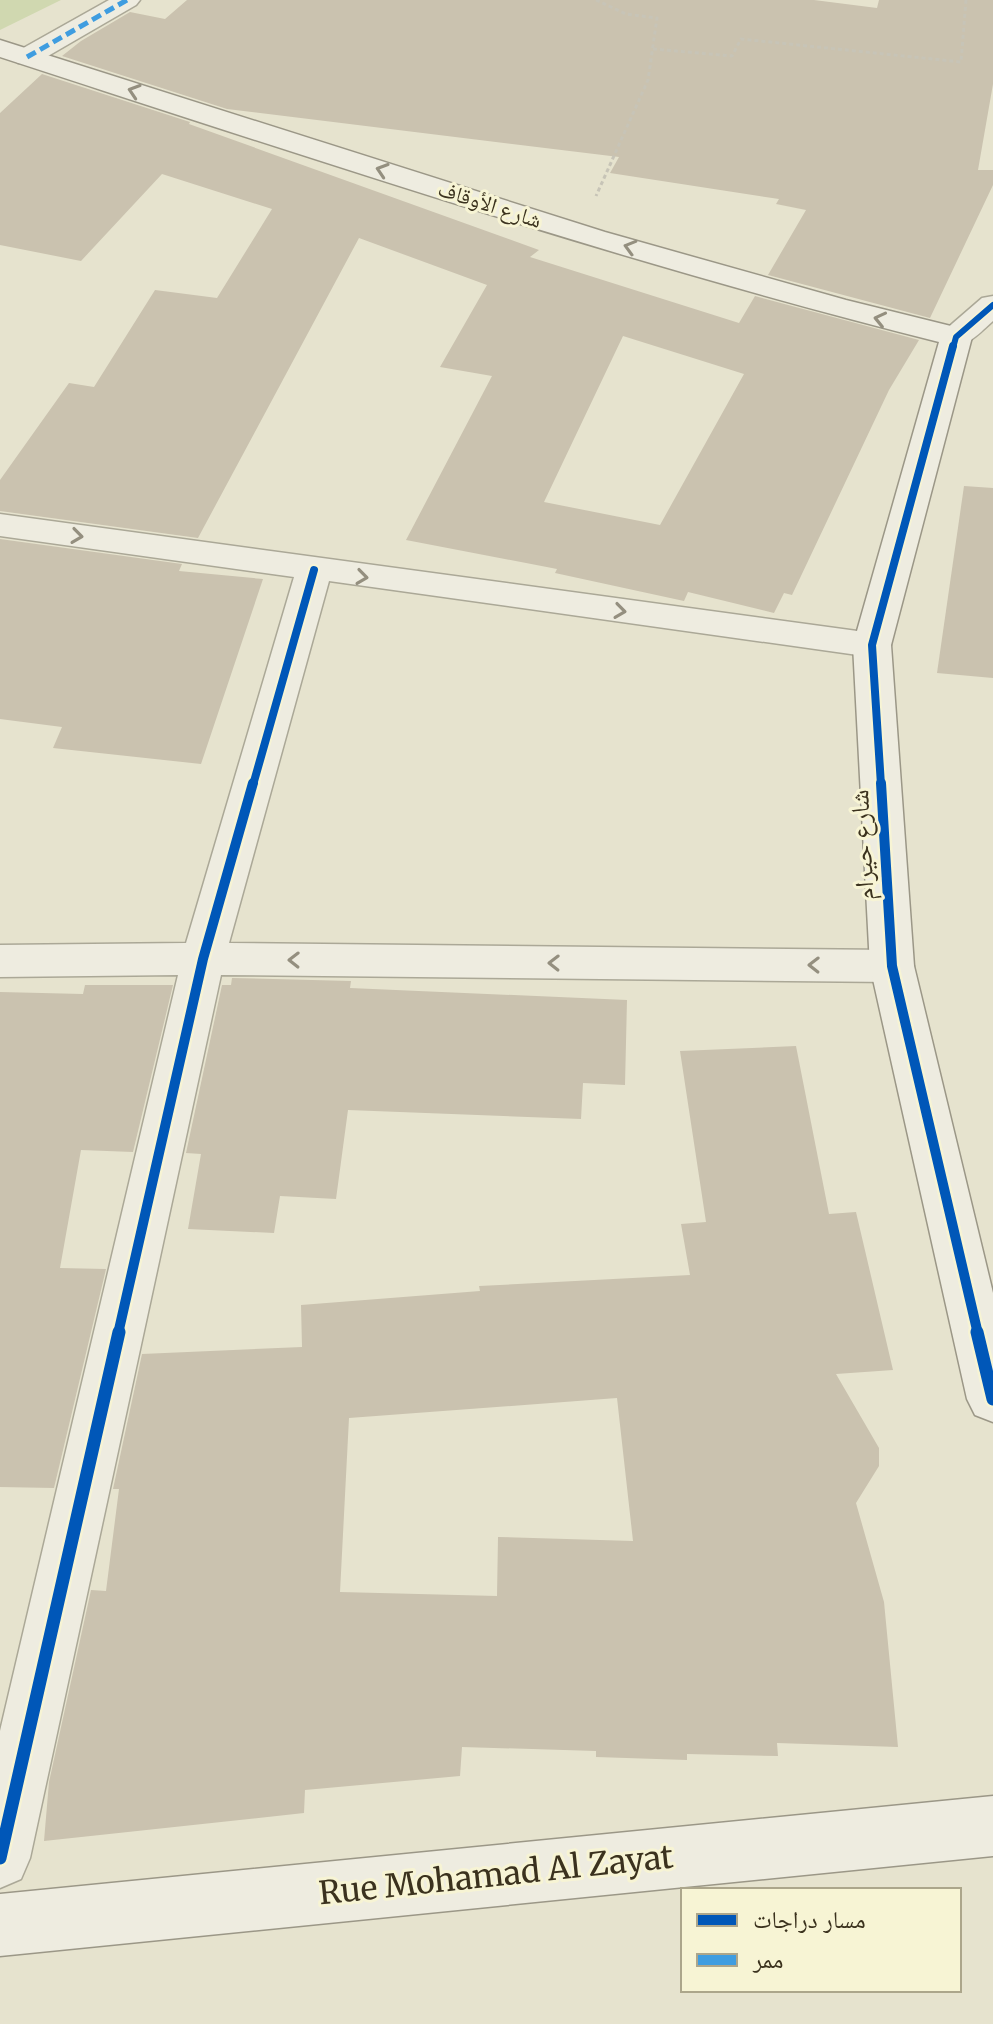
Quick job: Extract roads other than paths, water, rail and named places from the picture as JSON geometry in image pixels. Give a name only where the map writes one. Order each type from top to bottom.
[{"type":"street","points":[[12,61],[127,0]]},
{"type":"street","name":"شارع الأوقاف","points":[[12,61],[862,315],[956,337]]},
{"type":"street","points":[[956,337],[993,305]]},
{"type":"street","name":"شارع حيرام","points":[[956,337],[872,645],[892,966],[993,1399]]},
{"type":"street","points":[[0,525],[872,645]]},
{"type":"street","points":[[0,1858],[203,959],[314,570]]},
{"type":"street","points":[[0,961],[203,959],[892,966]]},
{"type":"street","name":"Rue Mohamad Al Zayat","points":[[0,1925],[993,1826]]}]
